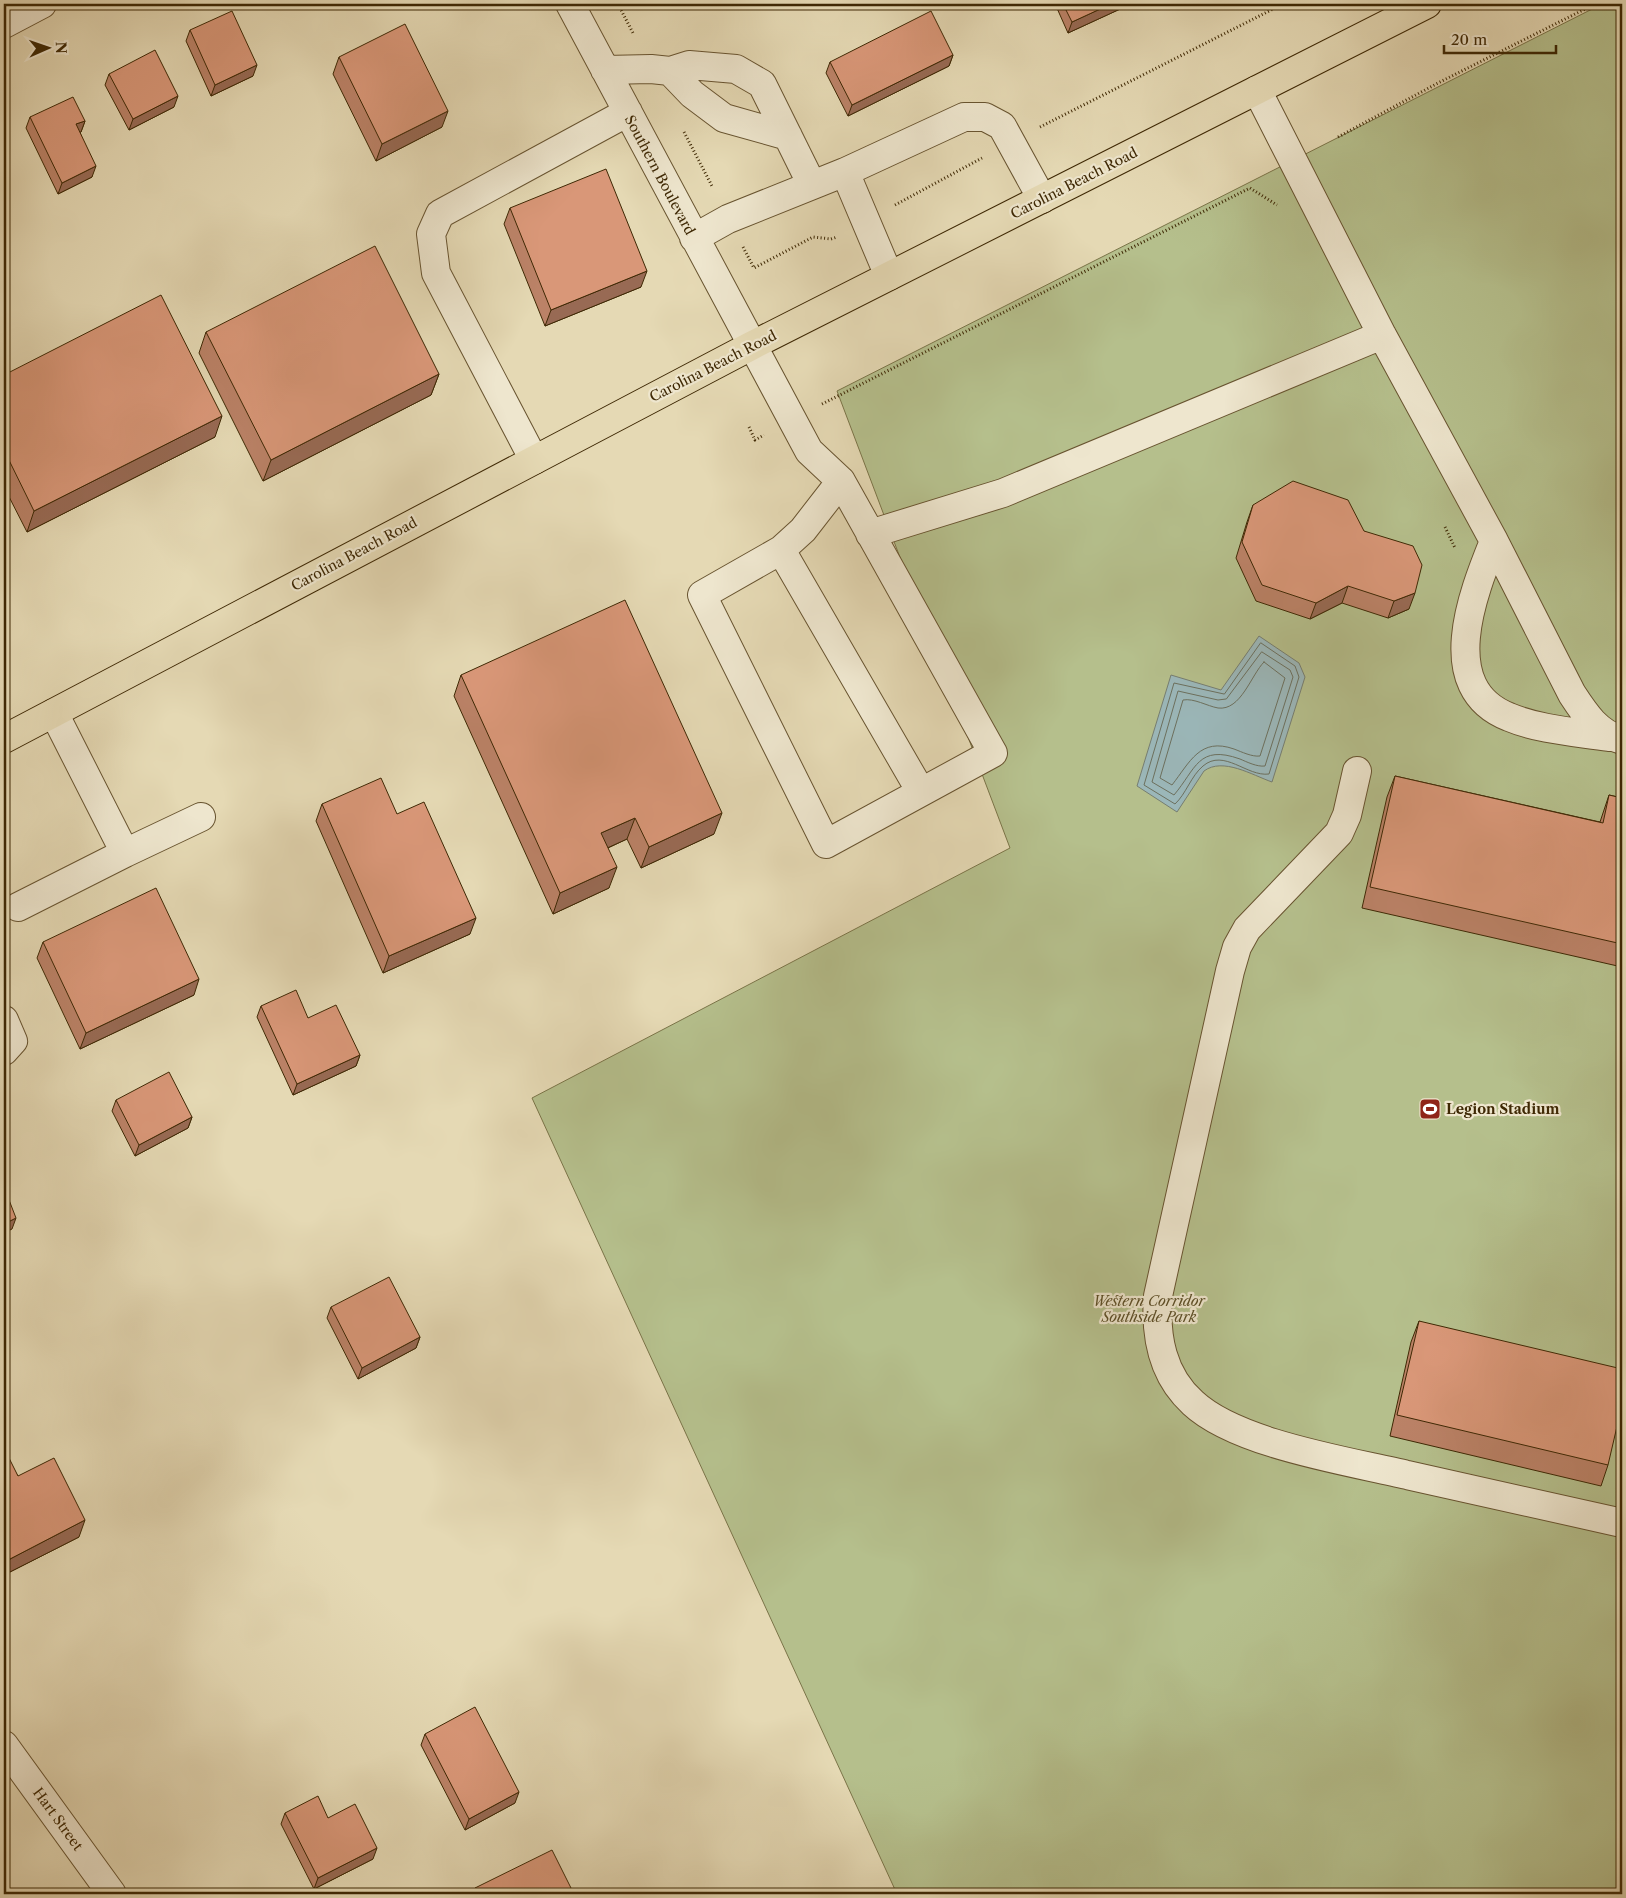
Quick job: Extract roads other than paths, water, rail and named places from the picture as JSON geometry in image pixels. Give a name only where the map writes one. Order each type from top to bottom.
[{"type":"highway","name":"Carolina Beach Road","points":[[4,739],[751,346],[1427,4]]},
{"type":"street","points":[[4,24],[42,4]]},
{"type":"street","name":"Southern Boulevard","points":[[570,4],[751,346],[810,451],[841,481],[993,753],[921,792]]},
{"type":"street","points":[[605,70],[661,70],[690,65],[736,69],[762,84],[812,185]]},
{"type":"street","points":[[661,70],[724,118],[788,136]]},
{"type":"street","points":[[1257,90],[1382,335],[1494,541],[1572,694],[1588,717],[1616,739]]},
{"type":"street","points":[[534,460],[436,273],[431,234],[440,214],[628,112]]},
{"type":"street","points":[[694,238],[728,219],[845,172],[964,117],[985,117],[1002,126],[1042,199]]},
{"type":"street","points":[[845,172],[889,276]]},
{"type":"street","points":[[870,534],[1004,493],[1382,335]]},
{"type":"street","points":[[780,550],[921,792],[826,844],[702,596],[780,550],[803,530],[841,481]]},
{"type":"street","points":[[1494,541],[1478,582],[1465,639],[1466,664],[1473,685],[1488,706],[1508,717],[1529,723],[1616,739]]},
{"type":"street","points":[[54,713],[125,853]]},
{"type":"street","points":[[1357,771],[1347,815],[1339,832],[1247,929],[1237,947],[1230,971],[1158,1296],[1156,1324],[1162,1357],[1175,1382],[1194,1403],[1216,1420],[1241,1432],[1327,1457],[1622,1522]]},
{"type":"street","points":[[18,907],[201,817]]},
{"type":"street","points":[[4,1020],[13,1041],[4,1051]]},
{"type":"street","name":"Hart Street","points":[[4,1744],[112,1894]]},
{"type":"water","points":[[1259,636],[1299,663],[1305,677],[1272,782],[1229,766],[1212,767],[1204,771],[1177,812],[1137,786],[1171,675],[1221,690]]},
{"type":"place","name":"Legion Stadium","points":[[1430,1109]]},
{"type":"park label","name":"Western Corridor Southside Park","points":[[1149,1309]]}]
